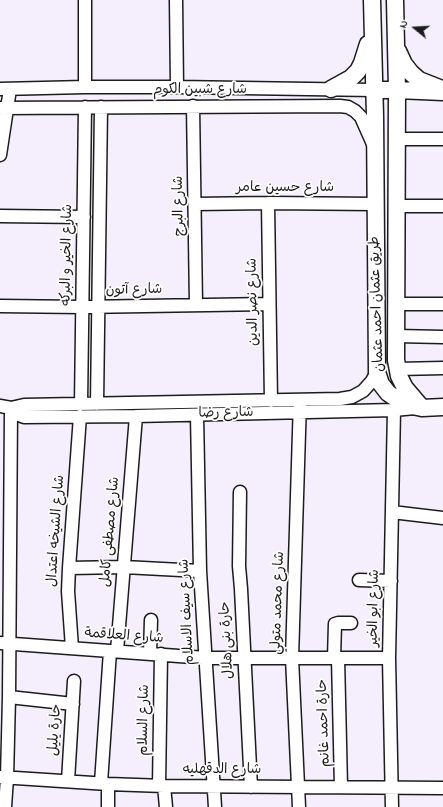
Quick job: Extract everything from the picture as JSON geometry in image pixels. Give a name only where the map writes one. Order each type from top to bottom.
[{"type":"main road","name":"طريق عثمان احمد عثمان","points":[[372,0],[379,378],[388,393],[398,400],[408,405],[422,408]]},
{"type":"main road","name":"طريق عثمان احمد عثمان","points":[[395,0],[397,96],[396,360],[398,372],[405,388],[422,408]]},
{"type":"main road","points":[[331,89],[352,78],[358,71],[373,31]]},
{"type":"main road","points":[[396,46],[404,64],[411,73],[419,80],[443,89]]},
{"type":"main road","points":[[374,90],[397,96],[411,96],[424,92],[443,92]]},
{"type":"main road","points":[[375,116],[386,108],[397,96]]},
{"type":"main road","points":[[379,378],[392,384],[396,381],[398,372]]},
{"type":"main road","name":"شارع رضا","points":[[422,408],[443,407]]},
{"type":"street","points":[[85,0],[85,87]]},
{"type":"street","points":[[176,0],[177,87]]},
{"type":"street","name":"شارع شبين الكوم","points":[[5,89],[177,87],[374,90]]},
{"type":"street","points":[[0,155],[5,89]]},
{"type":"street","name":"شارع البرج","points":[[193,106],[196,305]]},
{"type":"street","name":"شارع شبين الكوم","points":[[3,108],[340,106],[348,107],[361,117],[375,149]]},
{"type":"street","name":"شارع الخير و البركه","points":[[81,410],[85,107]]},
{"type":"street","points":[[97,404],[100,107]]},
{"type":"street","points":[[396,140],[443,139]]},
{"type":"street","name":"شارع نصر الدين","points":[[268,203],[271,401]]},
{"type":"street","name":"شارع حسين عامر","points":[[195,204],[375,204]]},
{"type":"street","points":[[396,206],[443,206]]},
{"type":"street","points":[[0,216],[84,217]]},
{"type":"street","name":"شارع آتون","points":[[0,306],[98,307],[269,304]]},
{"type":"street","points":[[397,304],[443,304]]},
{"type":"street","points":[[396,336],[443,337]]},
{"type":"street","points":[[398,372],[443,368]]},
{"type":"street","name":"شارع رضا","points":[[6,407],[16,414],[24,417],[81,410],[136,416],[197,414],[300,406],[352,397],[379,378]]},
{"type":"street","name":"شارع رضا","points":[[81,410],[97,404],[271,401],[300,406],[394,410],[422,408]]},
{"type":"street","name":"شارع محمد متولي","points":[[299,807],[292,658],[300,406]]},
{"type":"street","points":[[5,807],[6,407]]},
{"type":"street","name":"شارع الشيخه اعتدال","points":[[72,648],[68,591],[81,410]]},
{"type":"street","name":"شارع ابو الخير","points":[[392,807],[389,658],[394,410]]},
{"type":"street","name":"شارع سيف الاسلام","points":[[197,414],[200,571],[215,807]]},
{"type":"street","name":"شارع مصطفى كامل","points":[[108,807],[105,784],[114,651],[124,566],[136,416]]},
{"type":"street","name":"حارة بنى هلال","points":[[240,492],[238,566],[241,589],[251,786]]},
{"type":"street","points":[[392,512],[443,518]]},
{"type":"street","points":[[69,568],[124,566],[200,571]]},
{"type":"street","points":[[359,580],[391,581]]},
{"type":"street","name":"شارع السلام","points":[[151,620],[155,654],[161,786],[166,807]]},
{"type":"street","name":"حارة احمد غانم","points":[[341,787],[335,624],[351,623]]},
{"type":"street","name":"شارع العلاقمة","points":[[5,643],[206,658],[389,658]]},
{"type":"street","name":"حارة يليل","points":[[68,781],[74,681]]},
{"type":"street","points":[[6,696],[73,704]]},
{"type":"street","name":"شارع الدقهليه","points":[[4,778],[161,786],[443,788]]}]
